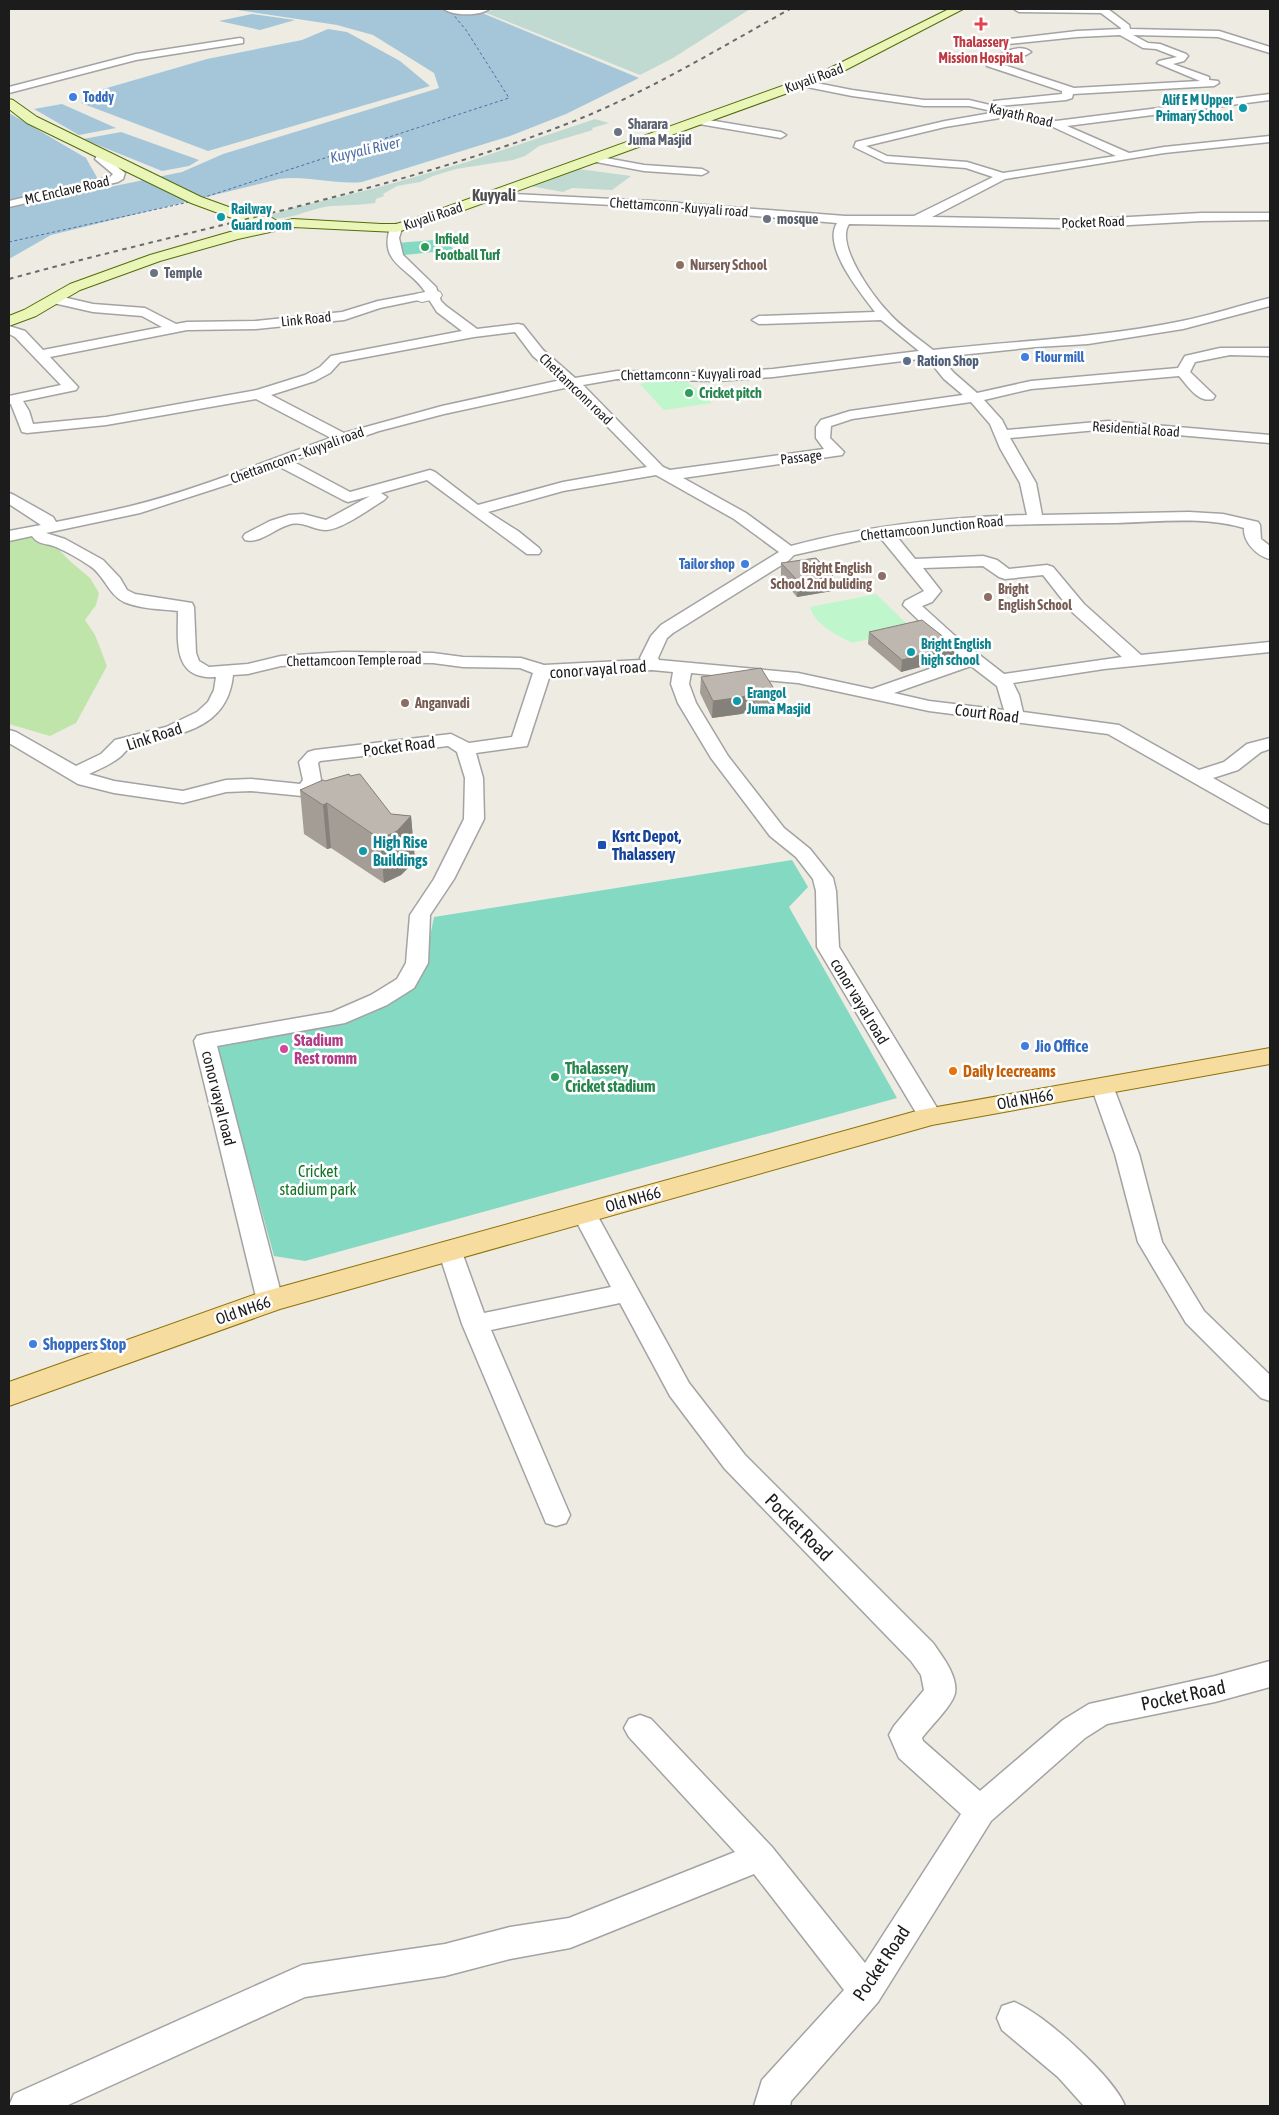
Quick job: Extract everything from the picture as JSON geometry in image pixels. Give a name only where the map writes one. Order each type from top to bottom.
[{"type":"main road","name":"Kuyali Road","points":[[9,322],[75,287],[155,258],[197,245],[285,223],[396,228],[415,223],[595,159],[848,65],[896,38],[957,9]]},
{"type":"main road","points":[[9,103],[32,120],[196,200],[245,218],[285,223]]},
{"type":"main road","name":"Old NH66","points":[[9,1394],[270,1301],[930,1116],[1270,1056]]},
{"type":"street","points":[[449,9],[476,11],[484,9]]},
{"type":"street","points":[[1019,9],[1103,9],[1126,27],[1124,34],[1141,44],[1157,46],[1183,56],[1181,59],[1162,64],[1254,100]]},
{"type":"street","points":[[1001,43],[1077,34],[1125,32],[1219,34],[1270,50]]},
{"type":"street","points":[[1235,38],[1259,34]]},
{"type":"street","points":[[9,90],[136,57],[240,41]]},
{"type":"street","points":[[1122,45],[1141,44]]},
{"type":"street","points":[[1040,51],[1005,54],[990,64],[1073,91]]},
{"type":"street","name":"Kayath Road","points":[[801,83],[852,93],[924,103],[969,103],[1037,118],[1055,124],[1270,97]]},
{"type":"street","points":[[985,106],[1004,102],[1066,97],[1068,96],[1066,92],[1073,91],[1222,86]]},
{"type":"street","points":[[1002,176],[967,165],[885,159],[859,146],[860,144],[945,124],[1013,113]]},
{"type":"street","points":[[697,121],[781,135]]},
{"type":"street","points":[[1055,124],[1128,157]]},
{"type":"street","points":[[916,220],[1002,176],[1171,149],[1270,139]]},
{"type":"street","name":"MC Enclave Road","points":[[9,204],[114,180],[119,177],[119,173],[101,158],[108,156]]},
{"type":"street","points":[[595,159],[644,168],[702,172]]},
{"type":"street","name":"Chettamconn -Kuyyali road","points":[[492,196],[653,204],[845,220],[916,220]]},
{"type":"street","name":"Pocket Road","points":[[916,220],[1076,224],[1201,217],[1270,217]]},
{"type":"street","points":[[845,220],[840,228],[839,235],[847,260],[856,279],[884,316],[930,354],[948,376],[974,398],[997,423],[1001,435],[1028,483],[1035,518],[1173,517],[1233,520],[1252,525],[1250,535],[1254,541],[1270,554]]},
{"type":"street","points":[[396,228],[393,243],[399,261],[412,271],[428,296],[474,333]]},
{"type":"street","name":"Link Road","points":[[41,355],[202,325],[256,325],[344,316],[378,305],[428,296]]},
{"type":"street","points":[[54,299],[93,308],[145,312],[175,329]]},
{"type":"street","name":"Chettamconn - Kuyyali road","points":[[9,536],[142,508],[237,477],[342,438],[442,410],[572,382],[624,374],[716,376],[766,374],[930,354],[1128,335],[1183,325],[1270,302]]},
{"type":"street","points":[[759,320],[884,316]]},
{"type":"street","name":"Chettamconn road","points":[[474,333],[518,328],[538,353],[572,382],[663,472],[740,516],[786,548],[788,552]]},
{"type":"street","points":[[9,330],[20,334],[71,387],[12,400],[22,411],[27,430],[106,421],[258,394],[315,375],[327,369],[336,359],[474,333]]},
{"type":"street","points":[[1183,372],[1190,359],[1201,355],[1233,350],[1270,352]]},
{"type":"street","points":[[974,398],[1031,385],[1183,372]]},
{"type":"street","points":[[1183,372],[1201,392],[1208,396]]},
{"type":"street","points":[[258,394],[342,438]]},
{"type":"street","name":"Passage","points":[[663,472],[837,452],[823,438],[823,427],[826,422],[850,415],[974,398]]},
{"type":"street","name":"Residential Road","points":[[1001,435],[1108,424],[1230,437],[1270,439]]},
{"type":"street","points":[[279,460],[348,497],[430,475],[533,551]]},
{"type":"street","points":[[475,510],[514,502],[530,494],[551,489],[663,472]]},
{"type":"street","points":[[251,537],[280,522],[294,519],[330,525],[391,489],[391,485]]},
{"type":"street","points":[[9,498],[47,520],[44,529]]},
{"type":"street","name":"Chettamcoon Junction Road","points":[[652,665],[649,658],[660,636],[667,629],[782,558],[788,552],[883,530],[961,522],[1035,518]]},
{"type":"street","name":"Chettamcoon Temple road","points":[[44,529],[40,536],[47,540],[59,542],[97,563],[114,581],[121,593],[129,598],[141,602],[186,607],[188,614],[185,641],[187,653],[191,663],[199,670],[225,672],[281,661],[343,657],[433,658],[463,662],[522,663],[543,670]]},
{"type":"street","points":[[883,530],[933,591],[926,598],[911,605],[948,639],[1000,680],[1010,695],[1015,717]]},
{"type":"street","points":[[910,564],[983,562],[991,564],[1005,574],[1047,570],[1078,608],[1137,661]]},
{"type":"street","points":[[1000,680],[1096,665],[1270,647]]},
{"type":"street","points":[[874,694],[974,659]]},
{"type":"street","name":"conor vayal road","points":[[270,1301],[205,1041],[337,1018],[380,1000],[406,983],[417,963],[420,915],[444,878],[474,819],[474,778],[466,749],[520,742],[543,670],[652,665],[683,667],[680,684],[687,703],[720,758],[777,832],[802,853],[823,878],[826,891],[828,947],[930,1116]]},
{"type":"street","name":"Court Road","points":[[683,667],[798,678],[929,706],[1114,729],[1270,818]]},
{"type":"street","name":"Link Road","points":[[75,773],[98,763],[118,750],[122,744],[167,734],[198,720],[218,703],[226,681],[225,672]]},
{"type":"street","points":[[9,736],[75,773]]},
{"type":"street","name":"Pocket Road","points":[[75,773],[85,780],[158,795],[183,797],[226,786],[302,790],[308,788],[312,780],[308,762],[315,756],[451,740],[466,749]]},
{"type":"street","points":[[1199,776],[1216,773],[1230,766],[1254,748],[1270,743]]},
{"type":"street","points":[[1102,1086],[1127,1154],[1150,1242],[1195,1317],[1270,1392]]},
{"type":"street","name":"Pocket Road","points":[[584,1213],[678,1389],[735,1462],[922,1652],[936,1671],[940,1693],[905,1735],[910,1749],[980,1811]]},
{"type":"street","points":[[450,1250],[475,1324],[556,1515]]},
{"type":"street","points":[[475,1324],[627,1294]]},
{"type":"street","name":"Pocket Road","points":[[772,2106],[775,2092],[832,2031],[866,1991],[980,1811],[1074,1729],[1100,1713],[1215,1689],[1270,1674]]},
{"type":"street","points":[[640,1728],[760,1857],[866,1991]]},
{"type":"street","points":[[27,2106],[302,1981],[445,1960],[510,1943],[570,1933],[760,1857]]},
{"type":"street","points":[[1014,2018],[1070,2066],[1107,2106]]},
{"type":"green space","name":"Infield Football Turf","points":[[446,239],[454,250],[404,255],[397,243]]},
{"type":"green space","points":[[684,379],[712,403],[664,410],[640,384],[651,380]]},
{"type":"green space","points":[[25,537],[40,539],[53,544],[90,578],[99,593],[96,605],[85,620],[95,635],[107,666],[76,723],[50,736],[9,724],[9,540]]},
{"type":"green space","points":[[876,594],[912,629],[852,643],[833,633],[822,624],[813,614],[810,607]]},
{"type":"green space","name":"Thalassery Cricket stadium","points":[[792,860],[808,887],[789,907],[897,1098],[305,1261],[274,1256],[216,1046],[346,1023],[408,993],[424,966],[434,917]]},
{"type":"shaded area","points":[[498,9],[750,9],[673,58],[640,75],[484,12]]},
{"type":"shaded area","points":[[595,119],[609,123],[592,128],[593,130],[539,146],[525,156],[513,160],[456,169],[420,182],[397,186],[383,194],[384,196],[376,199],[375,203],[323,207],[290,217],[265,217],[467,162]]},
{"type":"shaded area","points":[[579,169],[631,176],[612,190],[572,188],[563,192],[530,186]]},
{"type":"water","name":"Kuyyali River","points":[[231,9],[446,9],[464,13],[482,13],[639,78],[566,114],[510,136],[362,182],[352,183],[300,178],[279,179],[51,235],[9,259],[9,208],[182,172],[223,154],[439,88],[434,73],[373,35],[337,25]]},
{"type":"water","points":[[252,14],[295,20],[260,30],[219,21]]},
{"type":"water","points":[[328,29],[347,32],[400,61],[430,86],[208,151],[81,103],[100,90],[207,59],[302,40]]},
{"type":"water","points":[[62,104],[116,128],[79,135],[34,109]]},
{"type":"water","points":[[9,113],[86,158],[99,181],[9,202]]},
{"type":"water","points":[[121,132],[199,160],[189,166],[162,171],[83,139]]},
{"type":"building","points":[[816,558],[833,576],[798,581],[781,563]]},
{"type":"building","points":[[922,620],[955,646],[902,660],[869,632]]},
{"type":"building","points":[[761,668],[776,692],[755,693],[713,701],[701,677]]},
{"type":"building","points":[[349,774],[350,776],[360,774],[391,814],[411,816],[397,831],[380,839],[327,803],[323,805],[300,790],[323,780]]},
{"type":"ferry route","points":[[202,198],[509,98],[466,30],[452,13]]},
{"type":"ferry route","points":[[9,242],[189,202]]},
{"type":"railway","points":[[9,279],[358,191],[496,149],[564,125],[622,100],[679,71],[790,9]]},
{"type":"place","name":"Thalassery Mission Hospital","points":[[981,24]]},
{"type":"place","name":"Toddy","points":[[73,97]]},
{"type":"place","name":"Alif E M Upper Primary School","points":[[1243,108]]},
{"type":"place","name":"Sharara Juma Masjid","points":[[618,132]]},
{"type":"place","name":"Railway Guard room","points":[[221,217]]},
{"type":"place","name":"mosque","points":[[767,219]]},
{"type":"place","name":"Infield Football Turf","points":[[425,247]]},
{"type":"place","name":"Nursery School","points":[[680,265]]},
{"type":"place","name":"Temple","points":[[154,273]]},
{"type":"place","name":"Flour mill","points":[[1025,357]]},
{"type":"place","name":"Ration Shop","points":[[907,361]]},
{"type":"place","name":"Cricket pitch","points":[[689,393]]},
{"type":"place","name":"Tailor shop","points":[[745,564]]},
{"type":"place","name":"Bright English School 2nd buliding","points":[[882,576]]},
{"type":"place","name":"Bright English School","points":[[988,597]]},
{"type":"place","name":"Bright English high school","points":[[911,652]]},
{"type":"place","name":"Erangol Juma Masjid","points":[[737,701]]},
{"type":"place","name":"Anganvadi","points":[[405,703]]},
{"type":"place","name":"Ksrtc Depot, Thalassery","points":[[602,845]]},
{"type":"place","name":"High Rise Buildings","points":[[363,851]]},
{"type":"place","name":"Jio Office","points":[[1025,1046]]},
{"type":"place","name":"Stadium Rest romm","points":[[284,1049]]},
{"type":"place","name":"Daily Icecreams","points":[[953,1071]]},
{"type":"place","name":"Thalassery Cricket stadium","points":[[555,1077]]},
{"type":"place","name":"Shoppers Stop","points":[[33,1344]]},
{"type":"district","name":"Kuyyali","points":[[494,195]]},
{"type":"park label","name":"Cricket stadium park","points":[[318,1180]]}]
